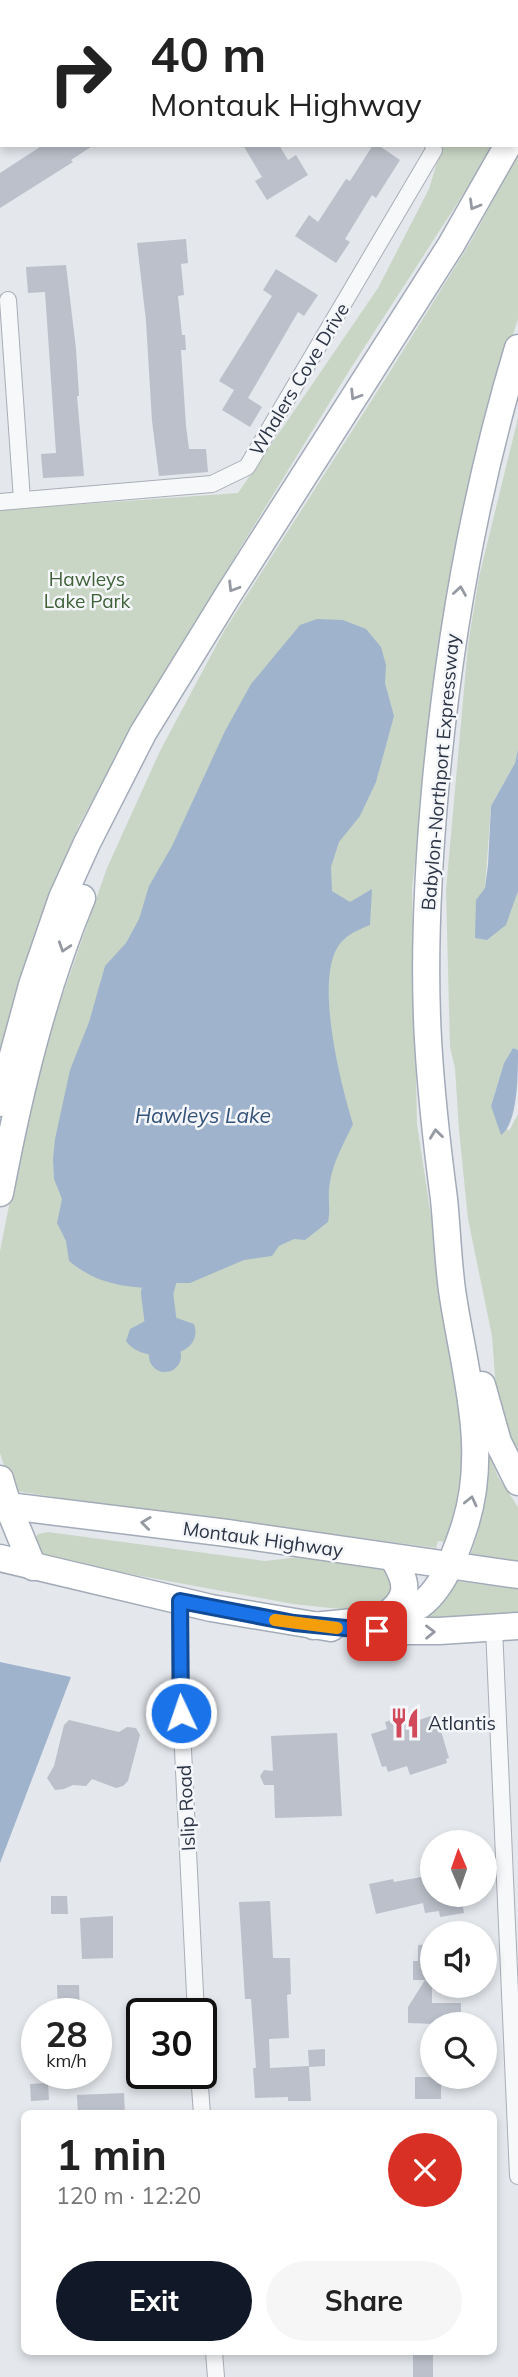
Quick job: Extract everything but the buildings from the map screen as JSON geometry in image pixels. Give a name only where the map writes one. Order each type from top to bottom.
[{"type":"main road","points":[[0,1103],[32,985],[66,889],[100,815],[140,740],[451,245],[507,147]]},
{"type":"main road","name":"Babylon-Northport Expressway","points":[[444,1202],[432,1106],[426,1009],[428,882],[434,801],[446,682],[464,564],[486,464],[518,348]]},
{"type":"main road","points":[[0,1192],[36,1039],[71,927],[126,791],[189,660]]},
{"type":"main road","points":[[444,1202],[487,1404],[501,1450],[518,1482]]},
{"type":"main road","points":[[313,1626],[405,1613],[424,1601],[450,1566],[465,1525],[476,1470],[474,1430],[452,1289],[444,1202]]},
{"type":"main road","points":[[0,1479],[4,1506],[33,1567]]},
{"type":"main road","name":"Montauk Highway","points":[[4,1506],[262,1538],[518,1575]]},
{"type":"main road","points":[[0,1558],[242,1615],[313,1626],[409,1632],[506,1627]]},
{"type":"main road","points":[[384,1617],[398,1604],[405,1591],[403,1577],[393,1558]]},
{"type":"street","name":"Whalers Cove Drive","points":[[0,502],[212,484],[247,467],[433,147]]},
{"type":"street","points":[[8,300],[22,500]]},
{"type":"street","name":"Islip Road","points":[[180,1601],[180,1689],[195,1998]]},
{"type":"street","points":[[506,1627],[498,1673],[518,2176]]},
{"type":"street","points":[[200,2089],[202,2110]]},
{"type":"street","points":[[215,2355],[216,2377]]},
{"type":"green space","name":"Hawleys Lake Park","points":[[441,147],[491,147],[349,371],[155,687],[79,825],[29,956],[0,1059],[0,510],[238,493],[378,288],[429,189]]},
{"type":"green space","points":[[518,154],[518,319],[490,406],[425,773],[412,889],[417,1124],[467,1455],[461,1491],[446,1542],[438,1541],[436,1548],[182,1514],[106,1507],[16,1491],[10,1485],[0,1453],[0,1251],[26,1120],[57,1011],[107,868],[160,751],[224,631],[470,243]]},
{"type":"green space","points":[[518,418],[518,750],[515,763],[491,806],[485,888],[516,895],[518,891],[518,1050],[513,1048],[504,1063],[491,1106],[509,1131],[518,1114],[518,1464],[497,1403],[492,1336],[468,1219],[455,1068],[450,1047],[446,890],[468,645],[479,577]]},
{"type":"green space","points":[[487,1449],[498,1477],[518,1507],[518,1564],[470,1556],[484,1503]]},
{"type":"green space","points":[[48,1532],[265,1561],[300,1557],[387,1570],[399,1595],[368,1612],[293,1604],[43,1558],[32,1542],[38,1534]]},
{"type":"green space","points":[[457,1581],[518,1589],[518,1619],[425,1625],[424,1616]]},
{"type":"water","name":"Hawleys Lake","points":[[317,619],[343,620],[366,629],[381,647],[386,665],[385,683],[394,716],[376,782],[360,816],[339,842],[331,867],[332,891],[350,902],[372,889],[370,925],[349,935],[339,945],[332,961],[329,982],[332,1033],[353,1124],[331,1175],[328,1222],[305,1240],[294,1239],[279,1246],[272,1256],[244,1260],[190,1283],[165,1285],[164,1292],[149,1294],[146,1288],[115,1284],[96,1278],[69,1261],[66,1241],[57,1223],[62,1199],[54,1179],[53,1159],[70,1070],[89,1022],[105,966],[126,943],[139,919],[149,886],[172,846],[225,731],[251,684],[300,625]]},
{"type":"water","points":[[518,750],[518,891],[506,925],[487,940],[475,938],[476,900],[485,888],[488,865],[491,806],[515,763]]},
{"type":"water","points":[[513,1048],[518,1050],[516,1097],[511,1120],[501,1135],[491,1106],[504,1063]]},
{"type":"water","points":[[165,1300],[171,1316],[194,1324],[195,1336],[191,1345],[171,1355],[158,1356],[134,1349],[126,1341],[130,1329],[147,1320],[150,1302]]},
{"type":"water","points":[[0,1662],[71,1677],[0,1863]]},
{"type":"waterway","points":[[165,1356],[157,1293],[168,1252]]},
{"type":"slow traffic","points":[[275,1620],[337,1628]]},
{"type":"place","name":"Atlantis","points":[[405,1723]]},
{"type":"route","points":[[181,1713],[180,1601],[294,1623],[377,1631]]}]
